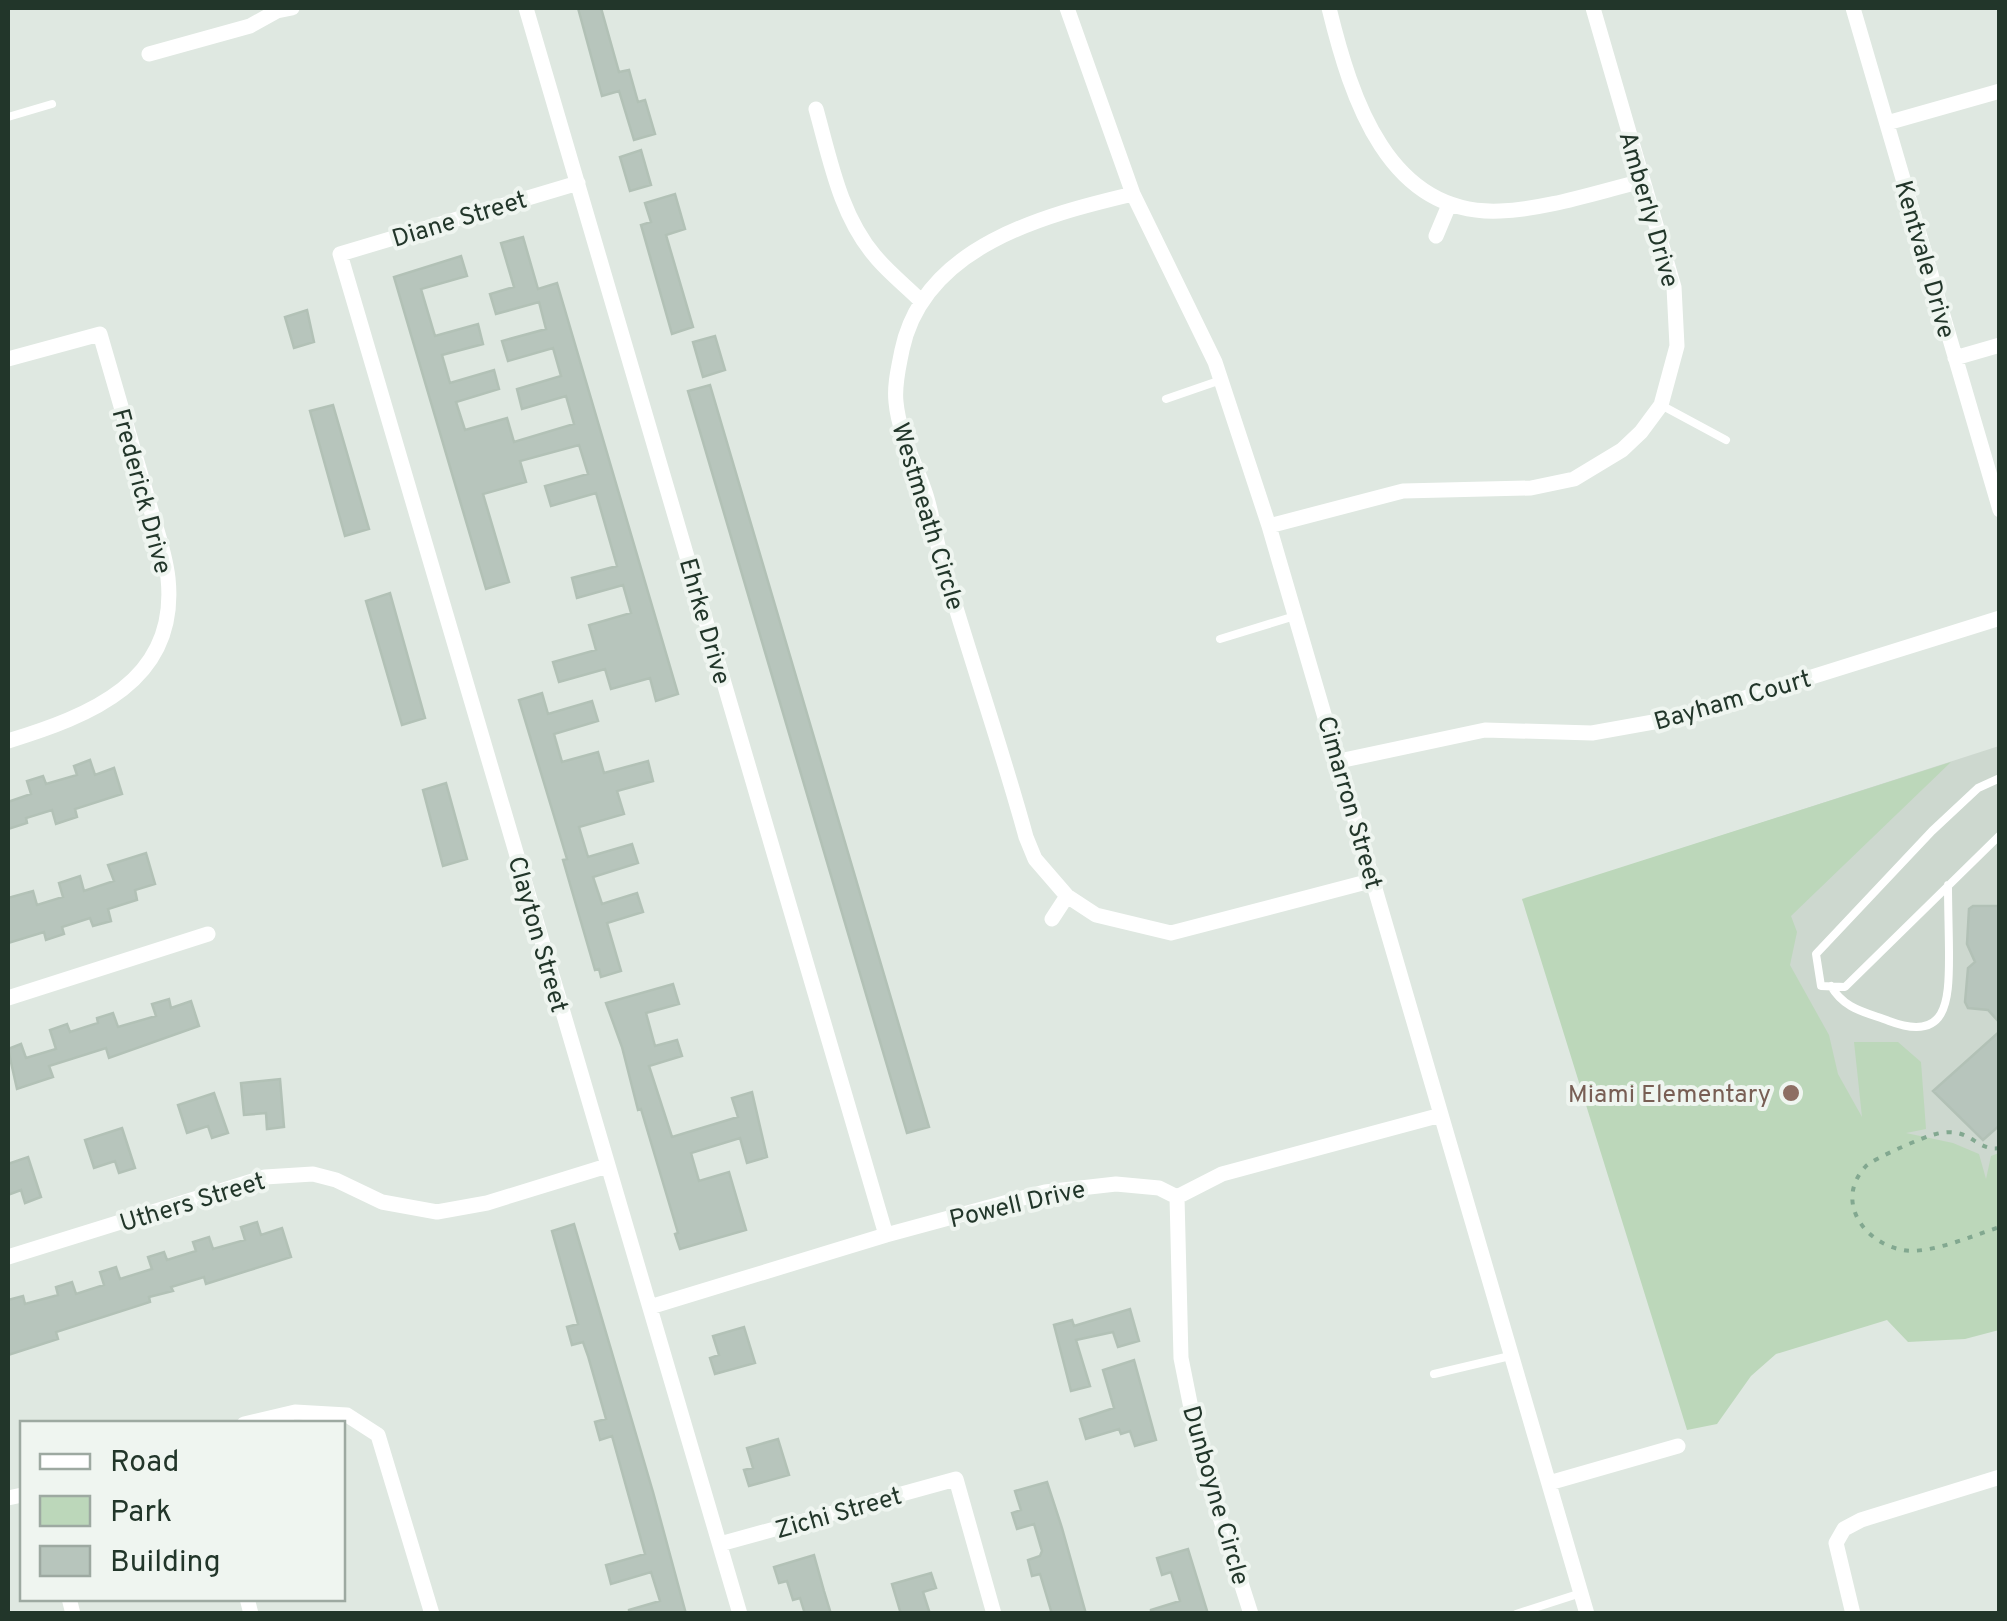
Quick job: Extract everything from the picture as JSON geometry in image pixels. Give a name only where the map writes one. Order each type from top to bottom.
[{"type":"street","name":"Ehrke Drive","points":[[526,8],[886,1235]]},
{"type":"street","name":"Cimarron Street","points":[[1067,8],[1133,194],[1194,314],[1222,380],[1339,761],[1587,1614]]},
{"type":"street","points":[[1329,8],[1339,50],[1379,146],[1403,176],[1449,205],[1480,210],[1530,208],[1644,181]]},
{"type":"street","name":"Amberly Drive","points":[[1269,526],[1403,491],[1531,488],[1574,479],[1632,441],[1661,405],[1677,346],[1677,308],[1593,8]]},
{"type":"street","name":"Kentvale Drive","points":[[1852,8],[2000,510]]},
{"type":"street","points":[[149,54],[250,26],[280,9]]},
{"type":"street","points":[[1886,123],[2000,91]]},
{"type":"street","points":[[816,108],[840,196],[856,228],[876,258],[921,301]]},
{"type":"street","name":"Diane Street","points":[[340,254],[578,183]]},
{"type":"street","name":"Westmeath Circle","points":[[1133,194],[1080,206],[1012,230],[964,258],[921,301],[905,336],[898,367],[895,398],[900,426],[926,495],[1026,837],[1035,860],[1068,896],[1096,915],[1171,933],[1374,880]]},
{"type":"street","points":[[1436,236],[1449,205]]},
{"type":"street","name":"Clayton Street","points":[[340,254],[740,1614]]},
{"type":"street","name":"Frederick Drive","points":[[8,359],[100,334],[165,559],[168,598],[166,618],[151,656],[118,694],[73,720],[8,741]]},
{"type":"street","points":[[1955,358],[2000,345]]},
{"type":"street","name":"Bayham Court","points":[[1339,761],[1485,730],[1592,733],[1687,716],[2000,618]]},
{"type":"street","points":[[1052,919],[1068,896]]},
{"type":"street","points":[[8,998],[208,934]]},
{"type":"street","points":[[1177,1197],[1222,1174],[1442,1115]]},
{"type":"street","name":"Uthers Street","points":[[8,1258],[265,1177],[313,1174],[336,1180],[382,1202],[437,1212],[487,1202],[607,1166]]},
{"type":"street","name":"Powell Drive","points":[[650,1307],[886,1235],[1079,1186],[1158,1188],[1177,1197]]},
{"type":"street","name":"Dunboyne Circle","points":[[1177,1197],[1181,1358],[1201,1458],[1250,1614]]},
{"type":"street","points":[[257,1421],[295,1412],[347,1415],[378,1435],[432,1614]]},
{"type":"street","points":[[1549,1483],[1678,1446]]},
{"type":"street","points":[[1853,1614],[1836,1543],[1844,1529],[1861,1520],[2000,1476]]},
{"type":"street","name":"Zichi Street","points":[[720,1544],[956,1479],[994,1614]]},
{"type":"lane","points":[[8,117],[52,104]]},
{"type":"lane","points":[[1166,399],[1222,380]]},
{"type":"lane","points":[[1661,405],[1726,440]]},
{"type":"lane","points":[[1220,639],[1295,616]]},
{"type":"lane","points":[[2000,778],[1978,788],[1944,820],[1816,954],[1821,986],[1845,987],[2000,835]]},
{"type":"lane","points":[[1831,986],[1841,1004],[1896,1024],[1911,1029],[1934,1022],[1944,1012],[1949,993],[1948,884]]},
{"type":"lane","points":[[1434,1374],[1510,1356]]},
{"type":"lane","points":[[1516,1614],[1581,1594]]},
{"type":"path","points":[[2000,1148],[1991,1150],[1957,1130],[1931,1134],[1866,1165],[1853,1190],[1854,1211],[1870,1238],[1905,1251],[1944,1245],[2000,1227]]},
{"type":"shaded area","points":[[1999,746],[1999,1286],[1522,900]]},
{"type":"green space","name":"Miami Elementary","points":[[1951,762],[1791,916],[1797,932],[1790,965],[1829,1035],[1838,1074],[1862,1117],[1854,1042],[1898,1042],[1921,1062],[1926,1129],[1906,1133],[1953,1143],[1979,1154],[1986,1179],[1991,1156],[1999,1153],[1999,1330],[1965,1339],[1908,1342],[1887,1320],[1776,1354],[1751,1376],[1717,1424],[1687,1430],[1522,899]]},
{"type":"building","points":[[578,8],[601,8],[619,72],[629,70],[638,102],[645,100],[655,134],[634,140],[619,91],[602,96]]},
{"type":"building","points":[[641,150],[651,185],[630,191],[620,157]]},
{"type":"building","points":[[675,194],[685,229],[666,235],[693,327],[672,334],[641,225],[651,222],[645,203]]},
{"type":"building","points":[[523,237],[538,289],[557,283],[678,694],[656,701],[650,678],[611,689],[605,669],[559,682],[553,662],[596,650],[589,625],[631,613],[623,585],[577,598],[572,578],[617,566],[596,493],[551,506],[545,486],[588,474],[579,445],[520,461],[526,482],[483,494],[509,582],[486,589],[394,277],[461,256],[467,276],[421,289],[435,336],[478,324],[483,344],[442,355],[450,383],[494,370],[499,389],[456,402],[465,430],[507,418],[514,442],[574,424],[566,396],[522,409],[517,389],[561,376],[553,348],[508,361],[502,341],[546,329],[539,302],[496,314],[490,294],[514,287],[501,243]]},
{"type":"building","points":[[307,310],[314,342],[294,348],[285,317]]},
{"type":"building","points":[[715,336],[725,370],[703,377],[693,342]]},
{"type":"building","points":[[710,385],[929,1127],[907,1133],[688,391]]},
{"type":"building","points":[[333,405],[369,529],[345,536],[310,411]]},
{"type":"building","points":[[390,593],[425,718],[402,725],[366,601]]},
{"type":"building","points":[[542,693],[548,714],[592,701],[598,721],[554,734],[562,762],[598,752],[604,773],[648,761],[653,781],[617,791],[624,814],[579,827],[588,857],[632,844],[638,863],[593,877],[602,904],[637,893],[643,912],[607,923],[621,971],[601,977],[599,969],[595,970],[563,860],[567,859],[519,700]]},
{"type":"building","points":[[90,760],[95,775],[114,768],[122,794],[75,809],[77,817],[56,824],[52,810],[8,829],[8,802],[31,794],[27,781],[43,776],[46,784],[77,775],[74,766]]},
{"type":"building","points":[[446,783],[467,859],[443,866],[423,790]]},
{"type":"building","points":[[146,853],[155,884],[135,890],[137,900],[108,909],[111,921],[93,926],[90,918],[62,927],[64,934],[46,940],[44,932],[8,943],[8,898],[33,891],[37,905],[63,897],[59,883],[80,876],[84,891],[114,881],[108,865]]},
{"type":"building","points":[[2000,906],[2000,1023],[1988,1010],[1968,1008],[1965,1002],[1968,968],[1975,962],[1967,944],[1969,909]]},
{"type":"building","points":[[673,984],[679,1004],[646,1013],[655,1046],[677,1040],[682,1056],[649,1066],[672,1137],[738,1117],[732,1098],[752,1092],[767,1157],[747,1163],[740,1138],[691,1153],[699,1181],[729,1172],[746,1230],[680,1249],[606,1003]]},
{"type":"building","points":[[169,999],[171,1008],[191,1001],[199,1026],[109,1058],[106,1048],[49,1066],[53,1077],[17,1089],[8,1049],[21,1044],[26,1058],[56,1049],[50,1030],[67,1024],[70,1032],[98,1023],[97,1018],[113,1013],[118,1027],[156,1016],[152,1004]]},
{"type":"building","points":[[2000,1031],[2000,1125],[1983,1140],[1933,1091]]},
{"type":"building","points":[[280,1079],[284,1127],[267,1129],[266,1113],[244,1115],[241,1083]]},
{"type":"building","points":[[214,1093],[228,1133],[212,1138],[208,1126],[187,1133],[178,1105]]},
{"type":"building","points":[[122,1128],[135,1168],[119,1173],[115,1161],[94,1168],[85,1140]]},
{"type":"building","points":[[28,1157],[41,1197],[25,1203],[21,1190],[8,1195],[8,1164]]},
{"type":"building","points":[[257,1222],[261,1235],[282,1228],[291,1257],[206,1284],[204,1277],[171,1287],[173,1291],[149,1297],[150,1302],[56,1332],[58,1339],[8,1355],[8,1300],[23,1296],[25,1304],[58,1295],[56,1287],[72,1282],[76,1294],[104,1285],[100,1272],[116,1267],[120,1279],[152,1269],[148,1257],[164,1252],[167,1260],[196,1251],[193,1242],[209,1237],[213,1249],[245,1240],[241,1227]]},
{"type":"building","points":[[574,1224],[686,1614],[629,1614],[629,1610],[660,1601],[651,1572],[611,1584],[606,1565],[645,1554],[612,1436],[600,1440],[595,1422],[606,1419],[588,1356],[583,1342],[572,1345],[567,1327],[578,1324],[552,1231]]},
{"type":"building","points":[[1130,1309],[1139,1341],[1118,1347],[1113,1332],[1076,1340],[1090,1386],[1071,1391],[1054,1325],[1072,1320],[1074,1326]]},
{"type":"building","points":[[744,1327],[755,1363],[715,1374],[710,1358],[719,1355],[713,1336]]},
{"type":"building","points":[[1134,1360],[1156,1440],[1135,1446],[1130,1431],[1121,1434],[1119,1429],[1086,1439],[1080,1419],[1114,1408],[1103,1370]]},
{"type":"building","points":[[778,1439],[789,1475],[749,1486],[744,1470],[753,1468],[747,1448]]},
{"type":"building","points":[[1047,1482],[1086,1614],[1052,1614],[1040,1574],[1032,1576],[1028,1560],[1040,1556],[1042,1551],[1034,1524],[1017,1529],[1012,1513],[1021,1510],[1015,1491]]},
{"type":"building","points":[[1188,1549],[1208,1614],[1151,1614],[1151,1610],[1180,1601],[1171,1572],[1162,1575],[1157,1558]]},
{"type":"building","points":[[814,1555],[831,1614],[805,1614],[800,1598],[793,1600],[787,1581],[779,1583],[774,1567]]},
{"type":"building","points":[[931,1573],[936,1588],[923,1592],[930,1614],[901,1614],[892,1584]]},
{"type":"place","name":"Miami Elementary","points":[[1791,1093]]}]
